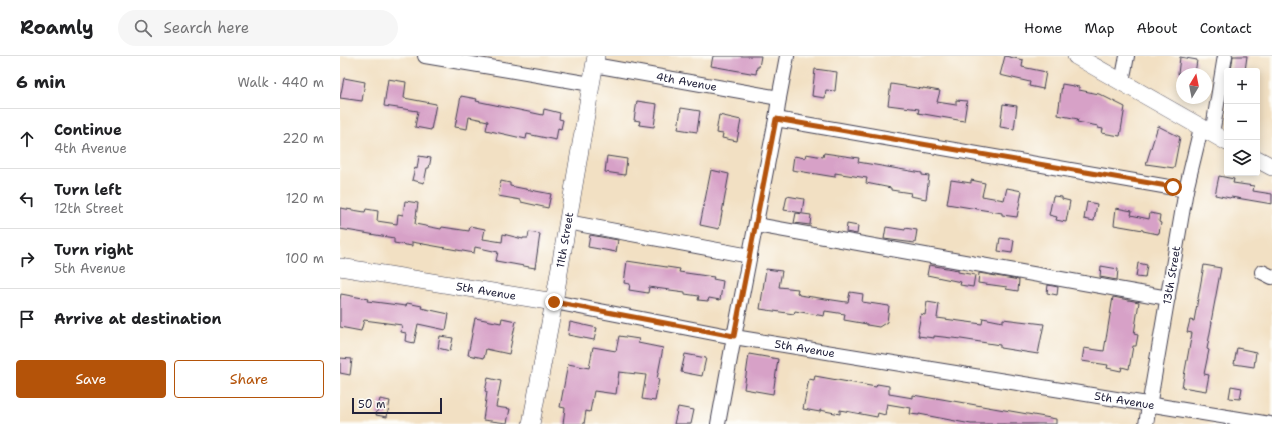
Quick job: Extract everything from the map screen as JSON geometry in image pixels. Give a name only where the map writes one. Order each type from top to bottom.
[{"type":"main road","points":[[1076,56],[1224,140]]},
{"type":"main road","name":"11th Street","points":[[531,424],[554,302],[595,61]]},
{"type":"main road","points":[[1260,161],[1272,167]]},
{"type":"main road","name":"5th Avenue","points":[[340,267],[554,302]]},
{"type":"street","points":[[425,56],[591,84]]},
{"type":"street","points":[[718,424],[787,56]]},
{"type":"street","points":[[1122,82],[1127,56]]},
{"type":"street","name":"13th Street","points":[[1146,424],[1186,190],[1206,131],[1225,56]]},
{"type":"street","name":"4th Avenue","points":[[595,61],[779,98]]},
{"type":"street","points":[[776,119],[1186,190]]},
{"type":"street","points":[[567,222],[750,256]]},
{"type":"street","points":[[756,225],[1168,298]]},
{"type":"street","name":"5th Avenue","points":[[554,302],[734,336],[1270,424]]},
{"type":"building","points":[[713,56],[761,56],[756,74],[711,66]]},
{"type":"building","points":[[1005,56],[1023,60],[1022,67],[1046,72],[1043,89],[1029,86],[1030,82],[1000,75]]},
{"type":"building","points":[[1233,56],[1247,56],[1245,68],[1231,68]]},
{"type":"building","points":[[1180,57],[1197,60],[1196,68],[1179,68]]},
{"type":"building","points":[[815,69],[837,72],[835,91],[826,90],[825,98],[812,96]]},
{"type":"building","points":[[344,78],[365,82],[362,101],[340,98]]},
{"type":"building","points":[[388,79],[406,82],[404,98],[436,104],[431,130],[415,127],[418,111],[384,106]]},
{"type":"building","points":[[891,84],[940,91],[937,102],[956,105],[956,100],[967,101],[964,121],[918,113],[919,109],[888,105]]},
{"type":"building","points":[[1062,84],[1079,87],[1079,90],[1099,94],[1125,107],[1120,136],[1102,133],[1103,129],[1098,128],[1098,126],[1077,122],[1078,119],[1058,115]]},
{"type":"building","points":[[461,96],[477,99],[476,101],[543,115],[544,109],[560,113],[559,119],[563,120],[561,129],[558,128],[556,140],[527,134],[526,139],[486,130],[488,121],[469,117],[467,129],[455,127]]},
{"type":"building","points":[[637,101],[657,104],[654,127],[639,125],[640,121],[634,120]]},
{"type":"building","points":[[1003,104],[1017,106],[1014,129],[1000,127]]},
{"type":"building","points":[[681,108],[700,111],[697,132],[678,129]]},
{"type":"building","points":[[719,115],[741,120],[737,141],[722,138],[723,134],[716,133]]},
{"type":"building","points":[[1158,126],[1180,137],[1174,168],[1146,164]]},
{"type":"building","points":[[824,153],[859,158],[858,162],[922,173],[922,175],[929,176],[926,199],[910,196],[911,193],[891,190],[891,188],[866,183],[867,178],[835,173],[835,177],[792,170],[794,156],[805,158],[806,154],[823,157]]},
{"type":"building","points":[[419,156],[431,158],[424,183],[412,180],[415,168],[417,169]]},
{"type":"building","points":[[607,156],[627,159],[625,175],[605,172]]},
{"type":"building","points":[[711,170],[729,174],[719,229],[700,225]]},
{"type":"building","points":[[1219,176],[1234,179],[1233,183],[1254,186],[1253,191],[1272,194],[1272,204],[1215,195]]},
{"type":"building","points":[[951,180],[971,183],[971,180],[985,183],[982,196],[1004,200],[1007,188],[1022,191],[1017,217],[947,204]]},
{"type":"building","points":[[501,181],[510,183],[510,186],[551,194],[548,208],[521,202],[521,200],[498,196]]},
{"type":"building","points":[[787,196],[804,199],[802,213],[784,210]]},
{"type":"building","points":[[1053,196],[1062,197],[1062,199],[1070,201],[1066,222],[1056,220],[1057,217],[1049,215]]},
{"type":"building","points":[[405,201],[418,203],[415,224],[441,229],[442,227],[469,231],[470,226],[485,229],[483,239],[502,242],[503,234],[523,239],[528,238],[529,232],[540,234],[535,268],[496,261],[498,252],[475,247],[474,253],[412,242],[412,246],[394,243],[394,238],[340,229],[340,208],[365,212],[366,209],[378,211],[377,221],[397,224],[398,214],[403,215]]},
{"type":"building","points":[[1087,202],[1097,204],[1094,221],[1084,219]]},
{"type":"building","points":[[1116,208],[1132,211],[1131,215],[1149,219],[1150,213],[1160,215],[1159,222],[1161,223],[1159,233],[1114,225]]},
{"type":"building","points":[[796,213],[811,215],[810,225],[794,223]]},
{"type":"building","points":[[847,224],[858,226],[857,234],[846,232]]},
{"type":"building","points":[[886,227],[917,230],[915,243],[884,239]]},
{"type":"building","points":[[590,235],[618,240],[616,252],[588,247]]},
{"type":"building","points":[[1000,238],[1014,240],[1012,253],[998,251]]},
{"type":"building","points":[[627,261],[680,269],[679,272],[714,277],[713,279],[723,281],[720,300],[709,298],[708,301],[698,300],[699,296],[685,294],[685,292],[649,287],[648,293],[629,290],[630,284],[624,283]]},
{"type":"building","points":[[1138,263],[1147,265],[1145,278],[1136,277]]},
{"type":"building","points":[[929,265],[958,270],[958,272],[975,275],[973,287],[960,285],[961,282],[927,275]]},
{"type":"building","points":[[1204,265],[1221,268],[1207,349],[1209,350],[1204,374],[1209,375],[1206,391],[1182,387],[1192,333],[1187,332],[1190,320],[1194,321]]},
{"type":"building","points":[[1101,266],[1118,269],[1117,280],[1100,277]]},
{"type":"building","points":[[766,269],[782,271],[779,287],[798,289],[797,293],[799,295],[848,302],[850,292],[863,294],[862,302],[889,306],[887,322],[879,327],[844,320],[845,314],[825,311],[824,316],[795,311],[794,314],[760,309]]},
{"type":"building","points":[[979,273],[1019,280],[1018,291],[1006,289],[1007,287],[978,283]]},
{"type":"building","points":[[1048,285],[1058,287],[1057,295],[1047,293]]},
{"type":"building","points":[[341,294],[368,299],[367,301],[406,306],[407,303],[422,306],[421,308],[449,314],[446,330],[418,324],[414,343],[405,341],[406,333],[401,332],[402,325],[364,320],[361,331],[340,327]]},
{"type":"building","points":[[1113,297],[1139,302],[1134,334],[1138,335],[1136,346],[1133,346],[1129,369],[1122,367],[1121,371],[1107,368],[1108,365],[1082,361],[1084,348],[1104,351]]},
{"type":"building","points":[[927,302],[939,304],[937,318],[982,324],[983,318],[1003,322],[1003,319],[1044,324],[1038,354],[1000,348],[1000,345],[961,339],[918,336],[921,314],[925,315]]},
{"type":"building","points":[[475,318],[501,323],[502,318],[516,321],[509,354],[486,349],[484,358],[468,355]]},
{"type":"building","points":[[570,322],[597,328],[594,340],[568,335]]},
{"type":"building","points":[[440,336],[453,338],[450,351],[438,348]]},
{"type":"building","points":[[619,336],[639,339],[638,343],[663,348],[657,379],[659,379],[655,401],[642,399],[646,375],[619,372],[616,394],[594,391],[590,412],[586,411],[584,424],[563,424],[565,408],[560,407],[568,364],[589,368],[593,347],[616,351]]},
{"type":"building","points":[[1237,348],[1256,352],[1254,367],[1234,364]]},
{"type":"building","points":[[685,354],[706,358],[702,376],[681,372]]},
{"type":"building","points":[[749,354],[778,359],[773,394],[744,389]]},
{"type":"building","points":[[340,358],[352,359],[350,375],[340,373]]},
{"type":"building","points":[[815,376],[876,387],[877,384],[889,386],[889,394],[913,398],[913,395],[936,398],[1056,419],[1056,424],[971,424],[919,414],[910,414],[911,408],[887,404],[885,415],[878,413],[877,417],[840,410],[840,414],[820,410],[820,412],[803,409],[809,379],[814,380]]},
{"type":"building","points":[[488,378],[501,381],[496,407],[510,409],[507,423],[483,420],[487,392],[485,391]]},
{"type":"building","points":[[1231,386],[1242,388],[1240,399],[1229,398]]},
{"type":"building","points":[[380,399],[390,401],[387,417],[376,415]]},
{"type":"building","points":[[678,407],[694,410],[691,424],[674,424]]},
{"type":"route","points":[[554,302],[734,336],[776,119],[1173,187]]}]
